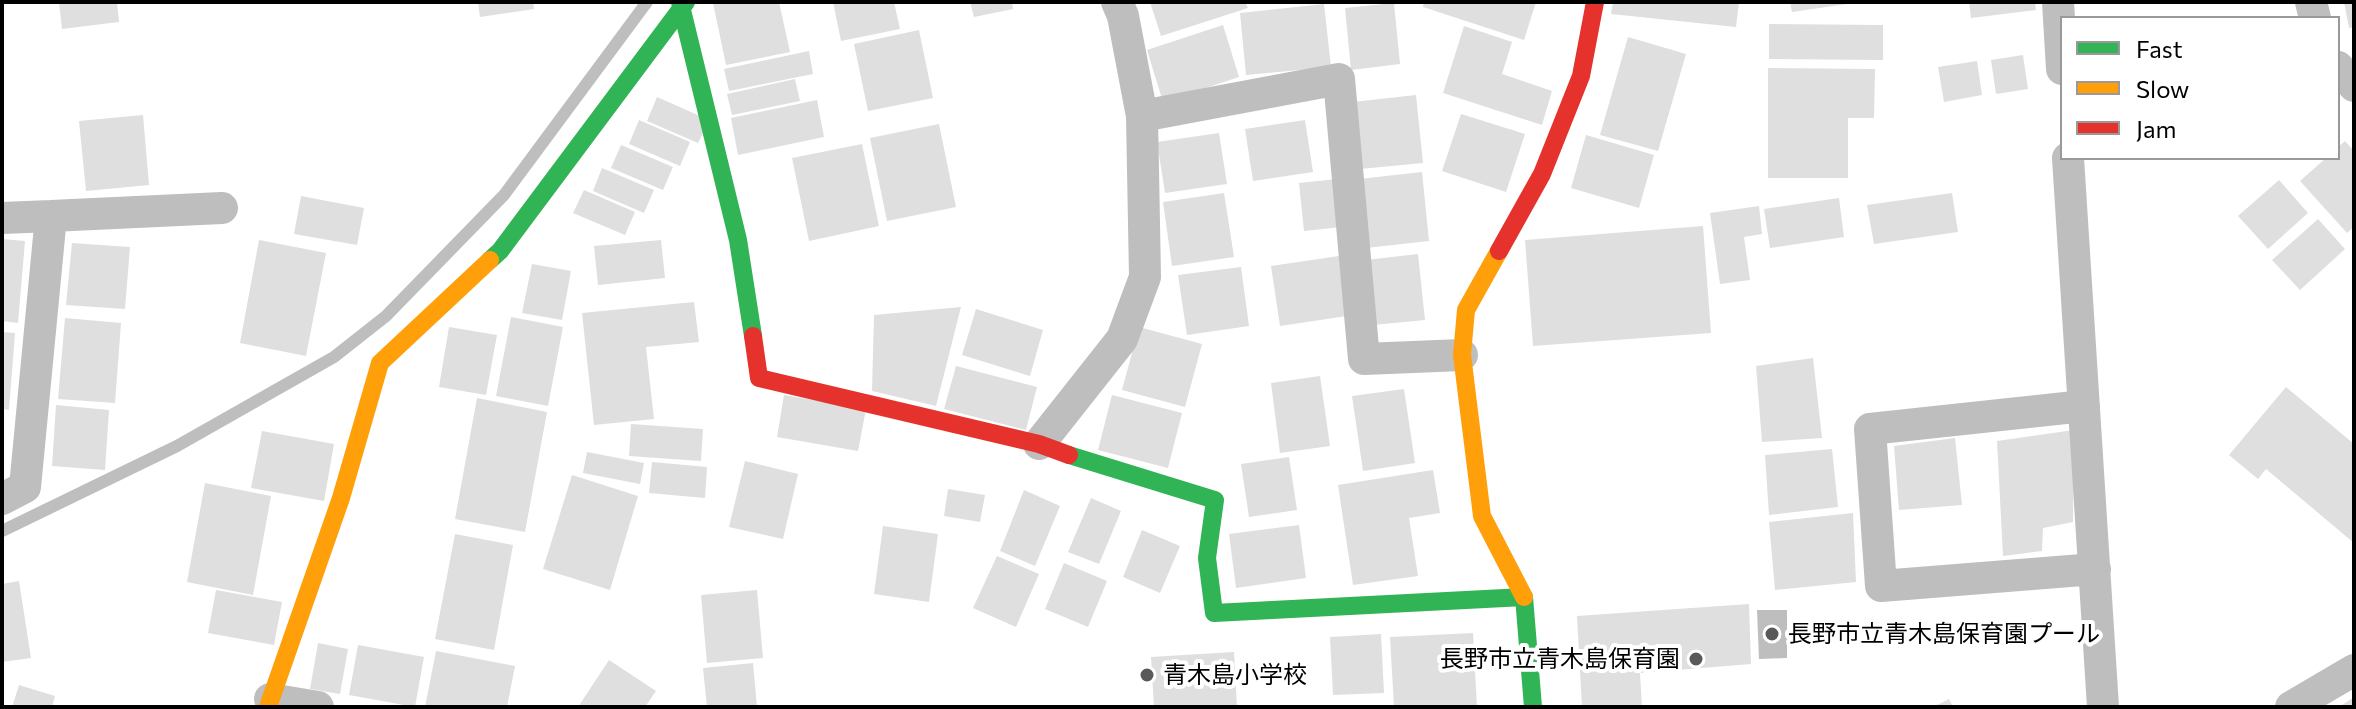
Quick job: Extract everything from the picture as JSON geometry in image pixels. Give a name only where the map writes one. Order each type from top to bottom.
[{"type":"street","points":[[1039,444],[1122,339],[1145,277],[1142,116],[1123,16],[1117,2]]},
{"type":"street","points":[[1533,707],[1524,597],[1482,516],[1462,355],[1466,310],[1542,174],[1581,76],[1595,2]]},
{"type":"street","points":[[2058,2],[2060,36]]},
{"type":"street","points":[[683,4],[738,240],[759,378],[1039,444],[1215,500],[1207,558],[1214,613],[1524,597]]},
{"type":"street","points":[[318,707],[269,703],[341,498],[380,363],[500,251],[683,4]]},
{"type":"street","points":[[2340,69],[2354,86]]},
{"type":"street","points":[[1142,116],[1339,79],[1364,359],[1462,355]]},
{"type":"street","points":[[2068,160],[2103,707]]},
{"type":"street","points":[[2,218],[222,208]]},
{"type":"street","points":[[2,499],[25,487],[51,216]]},
{"type":"street","points":[[2084,406],[1870,429],[1871,445],[1881,586],[2095,569]]},
{"type":"street","points":[[2291,707],[2354,670]]},
{"type":"shaded area","name":"長野市立青木島保育園プール","points":[[1757,610],[1787,610],[1787,658],[1759,659]]},
{"type":"building","points":[[59,2],[117,2],[119,22],[62,29]]},
{"type":"building","points":[[478,2],[533,2],[534,9],[480,17]]},
{"type":"building","points":[[779,2],[790,52],[726,65],[713,3]]},
{"type":"building","points":[[833,2],[894,2],[900,29],[841,41]]},
{"type":"building","points":[[970,2],[1012,2],[1013,9],[974,17]]},
{"type":"building","points":[[1150,2],[1245,2],[1248,8],[1161,36]]},
{"type":"building","points":[[1424,2],[1536,2],[1524,40],[1423,7]]},
{"type":"building","points":[[1613,2],[1739,2],[1736,27],[1611,14]]},
{"type":"building","points":[[1790,2],[1847,2],[1847,4],[1792,12]]},
{"type":"building","points":[[1969,2],[2035,2],[2036,10],[1971,18]]},
{"type":"building","points":[[2344,2],[2354,2],[2354,27],[2349,28]]},
{"type":"building","points":[[1394,3],[1400,64],[1351,70],[1345,8]]},
{"type":"building","points":[[1324,4],[1331,67],[1246,75],[1240,13]]},
{"type":"building","points":[[1769,24],[1883,25],[1883,60],[1769,59]]},
{"type":"building","points":[[1223,25],[1239,77],[1163,102],[1147,50]]},
{"type":"building","points":[[1464,26],[1512,42],[1502,74],[1552,91],[1542,125],[1443,93]]},
{"type":"building","points":[[919,30],[933,98],[868,111],[854,44]]},
{"type":"building","points":[[1628,37],[1686,54],[1658,151],[1600,135]]},
{"type":"building","points":[[809,51],[813,74],[729,91],[724,69]]},
{"type":"building","points":[[2023,55],[2028,89],[1996,94],[1991,60]]},
{"type":"building","points":[[1977,61],[1982,95],[1944,102],[1938,67]]},
{"type":"building","points":[[1768,68],[1875,69],[1874,118],[1848,118],[1848,178],[1768,178]]},
{"type":"building","points":[[795,79],[800,101],[732,115],[727,94]]},
{"type":"building","points":[[1416,95],[1423,163],[1360,169],[1353,102]]},
{"type":"building","points":[[657,97],[709,120],[698,143],[647,121]]},
{"type":"building","points":[[817,100],[824,137],[738,155],[731,118]]},
{"type":"building","points":[[1461,114],[1525,134],[1506,192],[1442,171]]},
{"type":"building","points":[[143,115],[149,185],[86,191],[79,121]]},
{"type":"building","points":[[639,120],[690,142],[680,166],[629,144]]},
{"type":"building","points":[[1305,120],[1313,172],[1253,181],[1245,129]]},
{"type":"building","points":[[939,124],[956,207],[887,221],[870,138]]},
{"type":"building","points":[[1219,133],[1227,184],[1165,193],[1157,142]]},
{"type":"building","points":[[1586,135],[1654,155],[1639,208],[1571,188]]},
{"type":"building","points":[[2345,141],[2354,151],[2354,227],[2347,233],[2300,181],[2324,160],[2340,160],[2340,145]]},
{"type":"building","points":[[862,144],[879,226],[809,241],[792,158]]},
{"type":"building","points":[[621,145],[673,167],[663,190],[611,168]]},
{"type":"building","points":[[602,168],[654,190],[644,213],[593,191]]},
{"type":"building","points":[[1422,172],[1429,241],[1366,248],[1359,179]]},
{"type":"building","points":[[1337,179],[1342,227],[1304,231],[1299,183]]},
{"type":"building","points":[[2279,180],[2308,213],[2268,249],[2238,216]]},
{"type":"building","points":[[584,190],[635,212],[625,235],[573,213]]},
{"type":"building","points":[[1224,193],[1234,257],[1172,266],[1163,202]]},
{"type":"building","points":[[1952,193],[1958,232],[1874,244],[1867,205]]},
{"type":"building","points":[[301,196],[364,208],[357,245],[294,234]]},
{"type":"building","points":[[1839,198],[1844,237],[1770,248],[1764,209]]},
{"type":"building","points":[[1759,206],[1762,234],[1744,237],[1750,280],[1720,284],[1710,213]]},
{"type":"building","points":[[2318,219],[2345,249],[2300,290],[2272,260]]},
{"type":"building","points":[[1703,226],[1711,333],[1533,346],[1525,240]]},
{"type":"building","points":[[2,239],[25,241],[18,323],[2,321]]},
{"type":"building","points":[[259,240],[326,253],[306,356],[240,343]]},
{"type":"building","points":[[661,240],[665,278],[598,285],[594,246]]},
{"type":"building","points":[[72,243],[130,247],[125,309],[66,305]]},
{"type":"building","points":[[1418,254],[1425,320],[1373,325],[1366,260]]},
{"type":"building","points":[[1339,256],[1347,316],[1280,326],[1271,266]]},
{"type":"building","points":[[532,264],[571,271],[562,320],[522,313]]},
{"type":"building","points":[[1241,267],[1249,326],[1187,335],[1178,275]]},
{"type":"building","points":[[694,302],[699,342],[646,347],[654,419],[594,425],[582,313]]},
{"type":"building","points":[[961,307],[936,406],[872,391],[874,315]]},
{"type":"building","points":[[976,309],[1043,330],[1030,376],[962,355]]},
{"type":"building","points":[[511,317],[563,327],[548,406],[496,396]]},
{"type":"building","points":[[65,318],[121,323],[115,403],[58,399]]},
{"type":"building","points":[[449,327],[497,335],[486,395],[439,387]]},
{"type":"building","points":[[1139,327],[1202,344],[1185,407],[1122,390]]},
{"type":"building","points":[[2,332],[15,333],[9,410],[2,409]]},
{"type":"building","points":[[1813,358],[1822,438],[1762,442],[1756,366]]},
{"type":"building","points":[[956,366],[1037,387],[1026,430],[944,409]]},
{"type":"building","points":[[1320,376],[1330,446],[1280,453],[1271,383]]},
{"type":"building","points":[[2286,387],[2354,444],[2354,543],[2266,469],[2258,479],[2229,455]]},
{"type":"building","points":[[1404,389],[1415,463],[1363,471],[1352,396]]},
{"type":"building","points":[[784,395],[866,409],[858,451],[777,437]]},
{"type":"building","points":[[1112,395],[1182,413],[1168,468],[1098,450]]},
{"type":"building","points":[[477,398],[547,412],[525,532],[455,519]]},
{"type":"building","points":[[56,405],[109,410],[105,470],[52,466]]},
{"type":"building","points":[[631,424],[703,429],[701,461],[629,456]]},
{"type":"building","points":[[2074,430],[2073,522],[2043,528],[2042,551],[2003,556],[1997,441]]},
{"type":"building","points":[[262,431],[334,444],[324,501],[251,488]]},
{"type":"building","points":[[1955,438],[1962,505],[1899,510],[1894,446]]},
{"type":"building","points":[[1832,449],[1838,507],[1769,515],[1765,455]]},
{"type":"building","points":[[587,452],[644,463],[640,484],[583,473]]},
{"type":"building","points":[[1289,457],[1297,510],[1249,517],[1241,464]]},
{"type":"building","points":[[745,461],[798,474],[783,539],[729,527]]},
{"type":"building","points":[[652,462],[707,467],[705,498],[649,493]]},
{"type":"building","points":[[1433,470],[1440,513],[1409,518],[1418,576],[1353,585],[1338,485]]},
{"type":"building","points":[[572,475],[638,496],[610,590],[543,569]]},
{"type":"building","points":[[205,483],[271,496],[253,595],[187,582]]},
{"type":"building","points":[[948,489],[985,495],[980,522],[944,516]]},
{"type":"building","points":[[1024,490],[1060,506],[1035,566],[1000,551]]},
{"type":"building","points":[[1091,498],[1121,511],[1099,564],[1068,552]]},
{"type":"building","points":[[1853,513],[1856,582],[1775,590],[1769,522]]},
{"type":"building","points":[[1299,525],[1306,578],[1236,588],[1229,534]]},
{"type":"building","points":[[883,526],[938,534],[929,602],[874,594]]},
{"type":"building","points":[[1142,530],[1180,546],[1160,593],[1123,577]]},
{"type":"building","points":[[455,534],[513,545],[494,650],[435,639]]},
{"type":"building","points":[[997,556],[1039,574],[1016,627],[973,608]]},
{"type":"building","points":[[1064,563],[1107,581],[1088,627],[1045,609]]},
{"type":"building","points":[[19,581],[31,658],[2,662],[2,584]]},
{"type":"building","points":[[216,590],[282,602],[274,645],[208,633]]},
{"type":"building","points":[[757,590],[763,658],[707,663],[701,595]]},
{"type":"building","name":"長野市立青木島保育園","points":[[1749,604],[1751,664],[1640,673],[1642,707],[1582,707],[1577,616]]},
{"type":"building","points":[[1473,633],[1477,707],[1394,707],[1390,637]]},
{"type":"building","points":[[1381,634],[1384,693],[1333,695],[1330,637]]},
{"type":"building","points":[[318,643],[348,649],[340,694],[310,689]]},
{"type":"building","points":[[358,645],[424,657],[415,707],[349,695]]},
{"type":"building","points":[[436,651],[515,666],[507,707],[425,707]]},
{"type":"building","points":[[1234,652],[1237,707],[1154,707],[1151,657]]},
{"type":"building","points":[[609,660],[656,691],[645,707],[578,707]]},
{"type":"building","points":[[753,663],[757,707],[707,707],[703,668]]},
{"type":"building","points":[[19,685],[55,696],[52,707],[12,707]]},
{"type":"building","points":[[2354,697],[2354,707],[2339,707]]},
{"type":"building","points":[[1949,699],[1953,707],[1933,707]]},
{"type":"waterway","points":[[2,531],[177,446],[334,357],[386,316],[504,195],[647,2]]},
{"type":"traffic: fast","points":[[680,2],[738,240],[753,336]]},
{"type":"traffic: fast","points":[[490,260],[500,251],[686,2]]},
{"type":"traffic: fast","points":[[1069,455],[1215,500],[1207,558],[1214,613],[1524,597],[1533,707]]},
{"type":"traffic: slow","points":[[1499,251],[1466,310],[1462,355],[1482,516],[1524,597]]},
{"type":"traffic: slow","points":[[268,707],[341,498],[380,363],[490,260]]},
{"type":"traffic: jam","points":[[1499,251],[1542,174],[1581,76],[1595,2]]},
{"type":"traffic: jam","points":[[753,336],[759,378],[1039,444],[1069,455]]},
{"type":"place","name":"長野市立青木島保育園プール","points":[[1772,634]]},
{"type":"place","name":"長野市立青木島保育園","points":[[1696,659]]},
{"type":"place","name":"青木島小学校","points":[[1147,675]]}]
